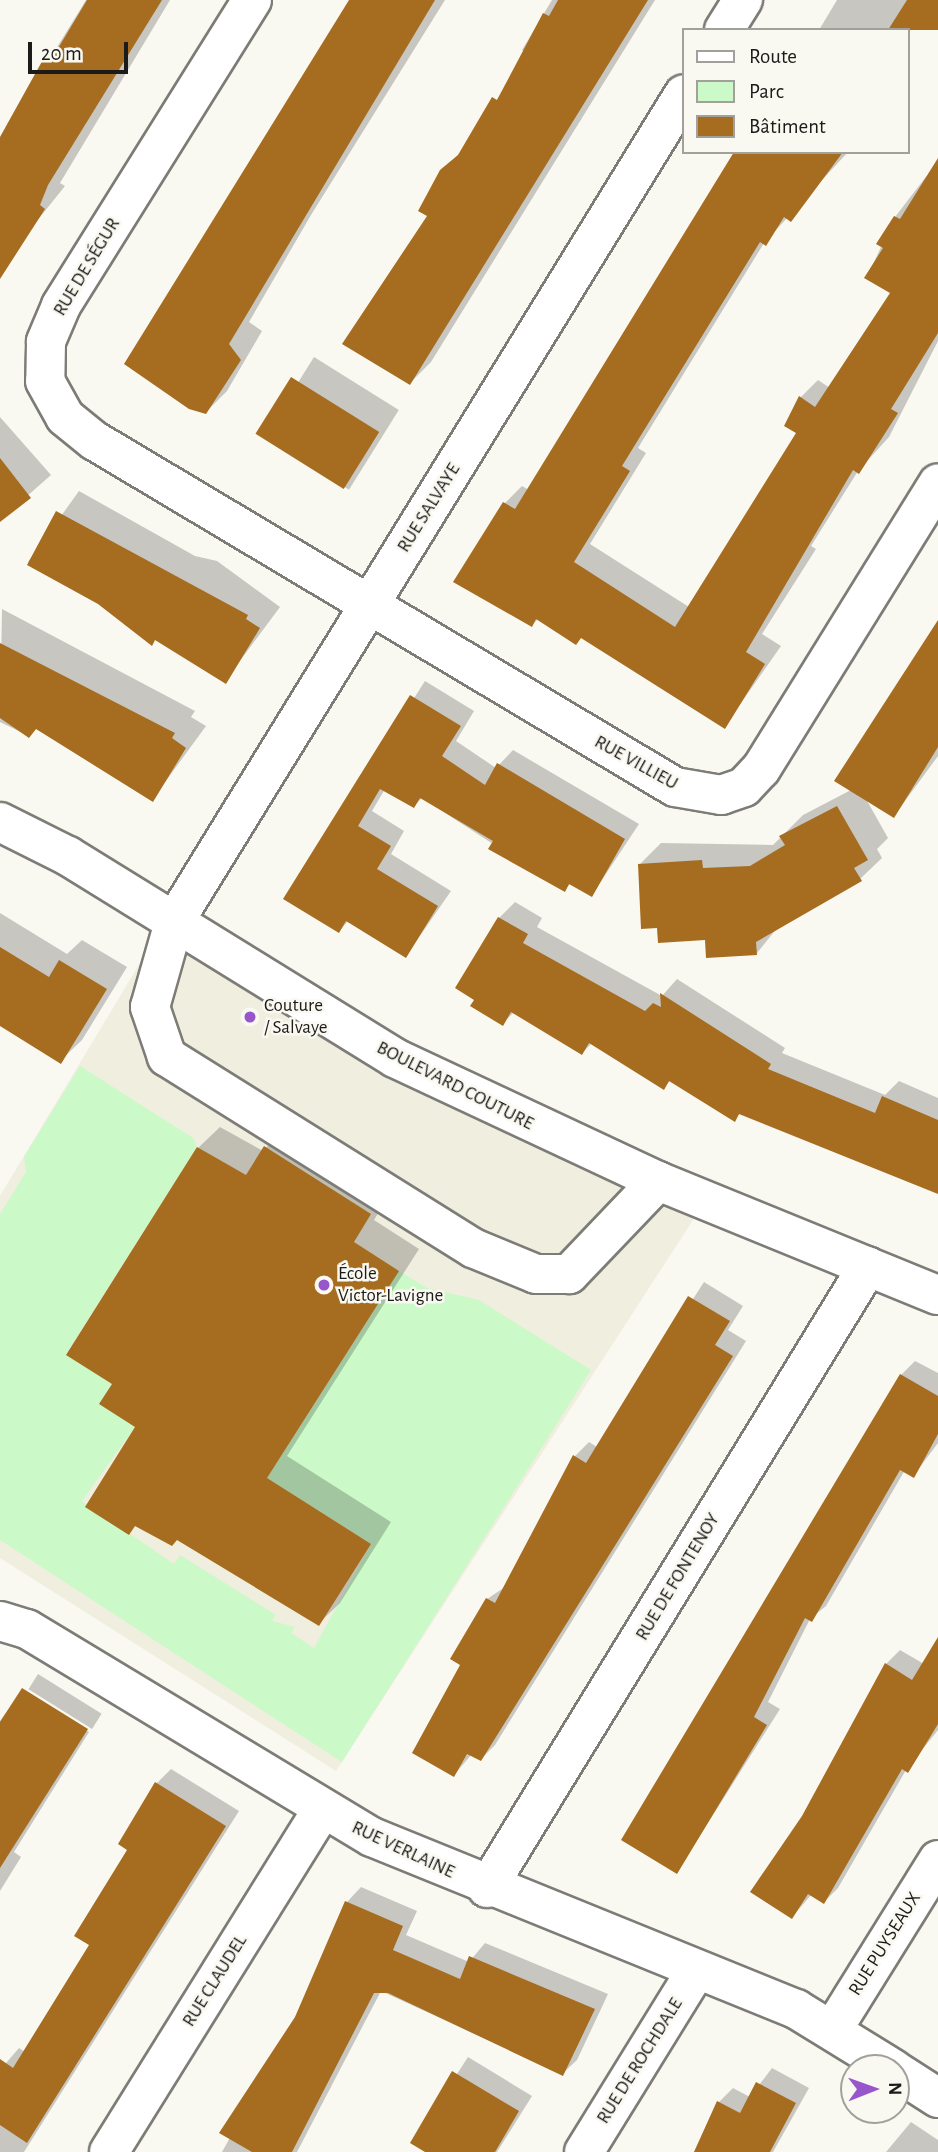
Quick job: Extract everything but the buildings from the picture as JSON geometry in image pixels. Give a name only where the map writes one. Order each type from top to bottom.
[{"type":"street","name":"RUE DE SÉGUR","points":[[252,0],[61,306],[46,342],[45,381],[65,417],[95,441],[368,606]]},
{"type":"street","points":[[725,28],[743,0]]},
{"type":"street","name":"RUE SALVAYE","points":[[658,1181],[569,1274],[536,1274],[473,1248],[167,1057],[150,1007],[174,922],[682,97]]},
{"type":"street","name":"RUE VILLIEU","points":[[368,606],[675,787],[721,795],[744,787],[761,769],[938,483]]},
{"type":"street","name":"BOULEVARD COUTURE","points":[[0,822],[174,922],[395,1058],[658,1181],[938,1295]]},
{"type":"street","name":"RUE DE FONTENOY","points":[[487,1888],[868,1266]]},
{"type":"street","name":"RUE VERLAINE","points":[[0,1621],[27,1629],[321,1811],[487,1888],[833,2029],[871,2054]]},
{"type":"street","name":"RUE CLAUDEL","points":[[109,2152],[321,1811]]},
{"type":"street","name":"RUE PUYSEAUX","points":[[833,2029],[938,1860]]},
{"type":"street","name":"RUE DE ROCHDALE","points":[[584,2152],[696,1971]]},
{"type":"street","name":"RUE VERLAINE","points":[[910,2080],[938,2098]]},
{"type":"shaded area","name":"École Victor-Lavigne","points":[[174,922],[706,1200],[336,1771],[0,1558],[0,1196],[146,953]]},
{"type":"green space","points":[[80,1066],[193,1138],[197,1147],[66,1354],[112,1384],[100,1404],[135,1427],[82,1501],[174,1564],[180,1555],[276,1615],[272,1621],[295,1627],[291,1633],[314,1648],[371,1544],[267,1478],[399,1271],[427,1288],[479,1300],[591,1370],[342,1762],[0,1540],[0,1214],[26,1172],[24,1157]]},
{"type":"place","name":"Couture / Salvaye","points":[[250,1017]]},
{"type":"place","name":"École Victor-Lavigne","points":[[324,1285]]}]
